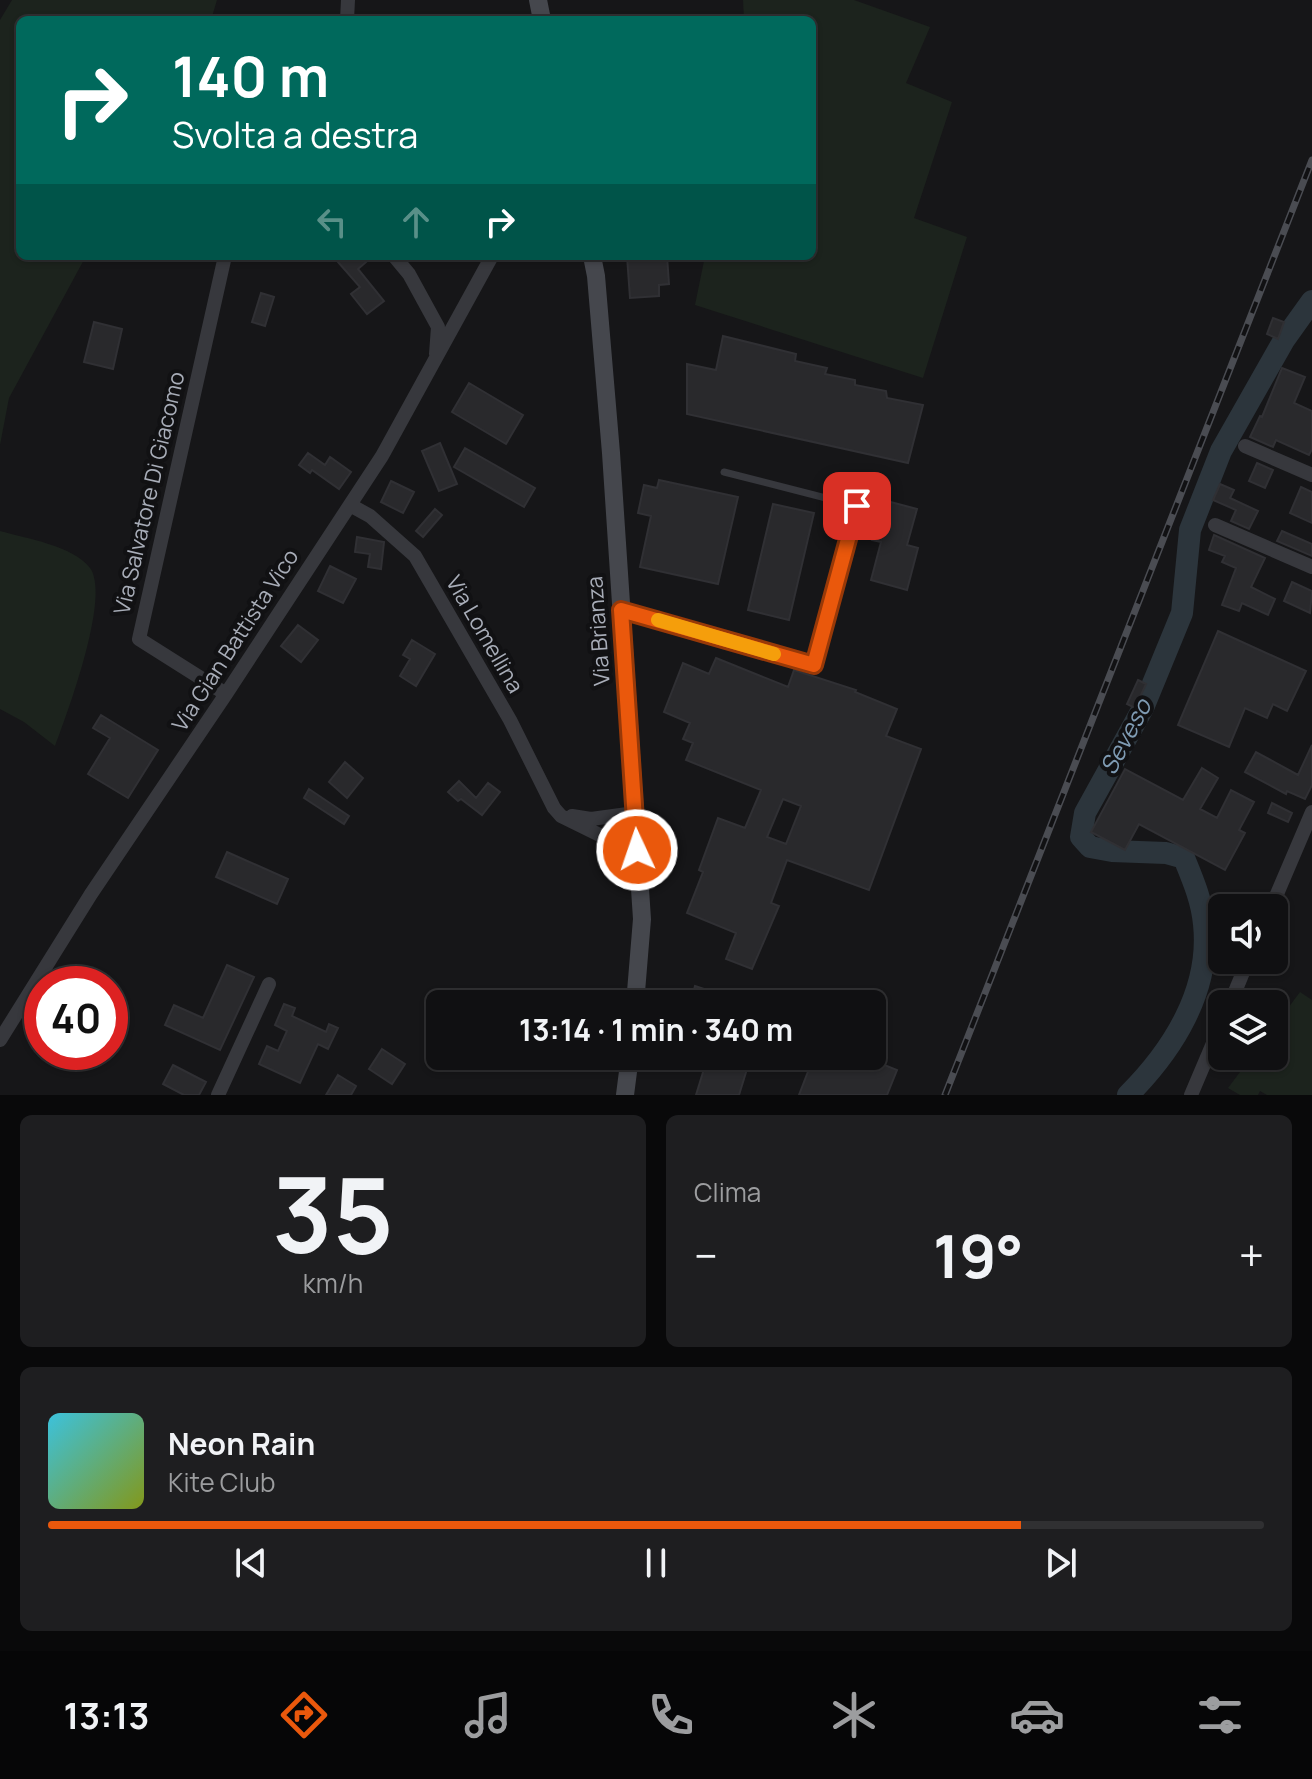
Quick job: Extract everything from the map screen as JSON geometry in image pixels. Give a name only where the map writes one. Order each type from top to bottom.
[{"type":"street","name":"Via Salvatore Di Giacomo","points":[[224,260],[139,639],[226,694]]},
{"type":"street","points":[[397,260],[409,274],[438,327],[436,358]]},
{"type":"street","name":"Via Gian Battista Vico","points":[[0,1040],[91,894],[382,456],[490,260]]},
{"type":"street","name":"Via Brianza","points":[[593,260],[610,438],[642,919],[636,990]]},
{"type":"street","points":[[1245,446],[1312,475]]},
{"type":"street","name":"Via Lomellina","points":[[350,505],[370,516],[415,556],[510,720],[554,808]]},
{"type":"street","points":[[1215,525],[1312,567]]},
{"type":"street","points":[[554,808],[569,816],[591,819],[635,813]]},
{"type":"street","points":[[554,808],[561,816],[637,850]]},
{"type":"street","points":[[1277,894],[1312,812]]},
{"type":"street","points":[[218,1095],[269,984]]},
{"type":"street","points":[[1191,1095],[1208,1055]]},
{"type":"street","points":[[625,1095],[628,1070]]},
{"type":"lane","points":[[621,610],[814,665],[857,506],[724,472]]},
{"type":"shaded area","points":[[12,0],[217,0],[212,16],[16,16],[16,260],[84,260],[9,398],[0,445],[0,20]]},
{"type":"shaded area","points":[[743,0],[854,0],[930,27],[906,83],[952,102],[914,218],[967,237],[923,378],[695,305],[704,260],[816,260],[816,16],[744,16]]},
{"type":"shaded area","points":[[0,531],[73,554],[90,568],[95,582],[95,603],[85,656],[55,746],[24,722],[0,709]]},
{"type":"shaded area","points":[[1300,992],[1312,1000],[1312,1095],[1267,1095],[1260,1091],[1258,1095],[1240,1095],[1228,1088],[1242,1070],[1288,1070],[1288,1008]]},
{"type":"building","points":[[368,260],[358,269],[384,301],[367,314],[351,294],[360,287],[338,262]]},
{"type":"building","points":[[627,260],[667,260],[669,284],[659,285],[659,296],[630,298]]},
{"type":"building","points":[[261,293],[274,297],[265,326],[252,322]]},
{"type":"building","points":[[1273,318],[1284,322],[1278,339],[1267,334]]},
{"type":"building","points":[[94,322],[122,329],[113,369],[84,362]]},
{"type":"building","points":[[723,336],[796,354],[795,361],[827,368],[825,374],[855,380],[855,385],[886,391],[887,398],[923,405],[908,463],[687,414],[687,364],[716,370]]},
{"type":"building","points":[[1282,368],[1305,377],[1294,403],[1312,411],[1312,449],[1309,455],[1276,440],[1273,447],[1250,437],[1262,417]]},
{"type":"building","points":[[469,383],[523,415],[506,444],[452,412]]},
{"type":"building","points":[[440,443],[457,484],[439,491],[422,451]]},
{"type":"building","points":[[465,448],[535,488],[524,507],[454,467]]},
{"type":"building","points":[[308,453],[325,465],[330,457],[351,472],[339,489],[312,470],[310,473],[299,465]]},
{"type":"building","points":[[1257,463],[1273,470],[1265,488],[1249,481]]},
{"type":"building","points":[[659,480],[738,497],[718,584],[640,567],[651,516],[638,513],[644,485],[657,488]]},
{"type":"building","points":[[391,481],[414,492],[403,513],[381,502]]},
{"type":"building","points":[[1220,484],[1234,490],[1230,498],[1258,511],[1249,529],[1231,521],[1236,510],[1213,500]]},
{"type":"building","points":[[1301,487],[1312,492],[1312,523],[1290,513]]},
{"type":"building","points":[[883,500],[917,509],[907,545],[918,548],[907,590],[871,580],[881,542],[872,540]]},
{"type":"building","points":[[773,504],[814,513],[789,620],[748,610]]},
{"type":"building","points":[[435,509],[442,515],[423,537],[416,531]]},
{"type":"building","points":[[1282,531],[1312,544],[1312,556],[1277,541]]},
{"type":"building","points":[[1214,535],[1265,558],[1251,587],[1275,599],[1268,615],[1242,603],[1239,611],[1222,605],[1236,568],[1222,562],[1225,556],[1209,550]]},
{"type":"building","points":[[357,537],[384,542],[381,569],[368,567],[370,554],[355,552]]},
{"type":"building","points":[[330,566],[356,579],[343,603],[318,591]]},
{"type":"building","points":[[1292,582],[1312,591],[1310,613],[1284,601]]},
{"type":"building","points":[[298,625],[318,640],[301,662],[281,646]]},
{"type":"building","points":[[1218,631],[1306,671],[1287,711],[1273,704],[1267,718],[1245,708],[1229,747],[1178,725]]},
{"type":"building","points":[[412,640],[435,654],[416,686],[400,676],[410,659],[403,655]]},
{"type":"building","points":[[716,658],[788,687],[794,670],[856,690],[897,709],[886,736],[921,749],[869,890],[787,860],[771,903],[779,906],[752,969],[726,959],[736,933],[687,913],[703,872],[699,870],[718,818],[745,828],[761,790],[686,760],[693,743],[683,739],[690,723],[664,712],[683,663],[709,674]],"holes":[[[783,799],[801,806],[786,844],[767,837]]]},
{"type":"building","points":[[1138,680],[1146,684],[1135,708],[1127,704]]},
{"type":"building","points":[[101,715],[158,750],[128,798],[88,774],[110,738],[93,728]]},
{"type":"building","points":[[1312,745],[1312,785],[1305,799],[1287,791],[1286,794],[1245,772],[1256,752],[1298,775]]},
{"type":"building","points":[[345,762],[363,778],[347,798],[329,782]]},
{"type":"building","points":[[1202,768],[1218,778],[1200,809],[1217,818],[1231,790],[1254,802],[1239,830],[1245,833],[1225,870],[1139,824],[1125,850],[1091,832],[1125,769],[1183,800]]},
{"type":"building","points":[[459,781],[476,798],[488,783],[500,792],[482,815],[448,792]]},
{"type":"building","points":[[309,789],[349,816],[344,824],[304,798]]},
{"type":"building","points":[[1272,803],[1292,813],[1288,822],[1268,813]]},
{"type":"building","points":[[227,852],[288,879],[277,904],[216,877]]},
{"type":"building","points":[[227,965],[254,977],[220,1050],[165,1025],[174,1005],[203,1018]]},
{"type":"building","points":[[284,1004],[295,1008],[292,1016],[326,1032],[329,1024],[338,1028],[328,1049],[318,1044],[300,1083],[259,1064],[267,1046],[278,1051],[287,1031],[275,1025]]},
{"type":"building","points":[[382,1049],[405,1064],[392,1084],[369,1069]]},
{"type":"building","points":[[173,1065],[206,1082],[199,1095],[184,1095],[163,1084]]},
{"type":"building","points":[[886,1066],[897,1070],[887,1095],[799,1095],[809,1070],[886,1070]]},
{"type":"building","points":[[704,1070],[747,1070],[739,1095],[696,1095]]},
{"type":"building","points":[[338,1075],[356,1086],[351,1095],[326,1095]]},
{"type":"waterway","name":"Seveso","points":[[1128,1095],[1160,1059],[1186,1017],[1201,972],[1205,948],[1203,915],[1184,858],[1166,853],[1090,847],[1081,837],[1085,813],[1143,708],[1182,613],[1190,530],[1221,451],[1284,340],[1312,301]]},
{"type":"railway","points":[[945,1095],[1312,160]]},
{"type":"slow traffic","points":[[658,620],[774,654]]},
{"type":"route","points":[[637,850],[621,610],[814,665],[857,506]]}]
